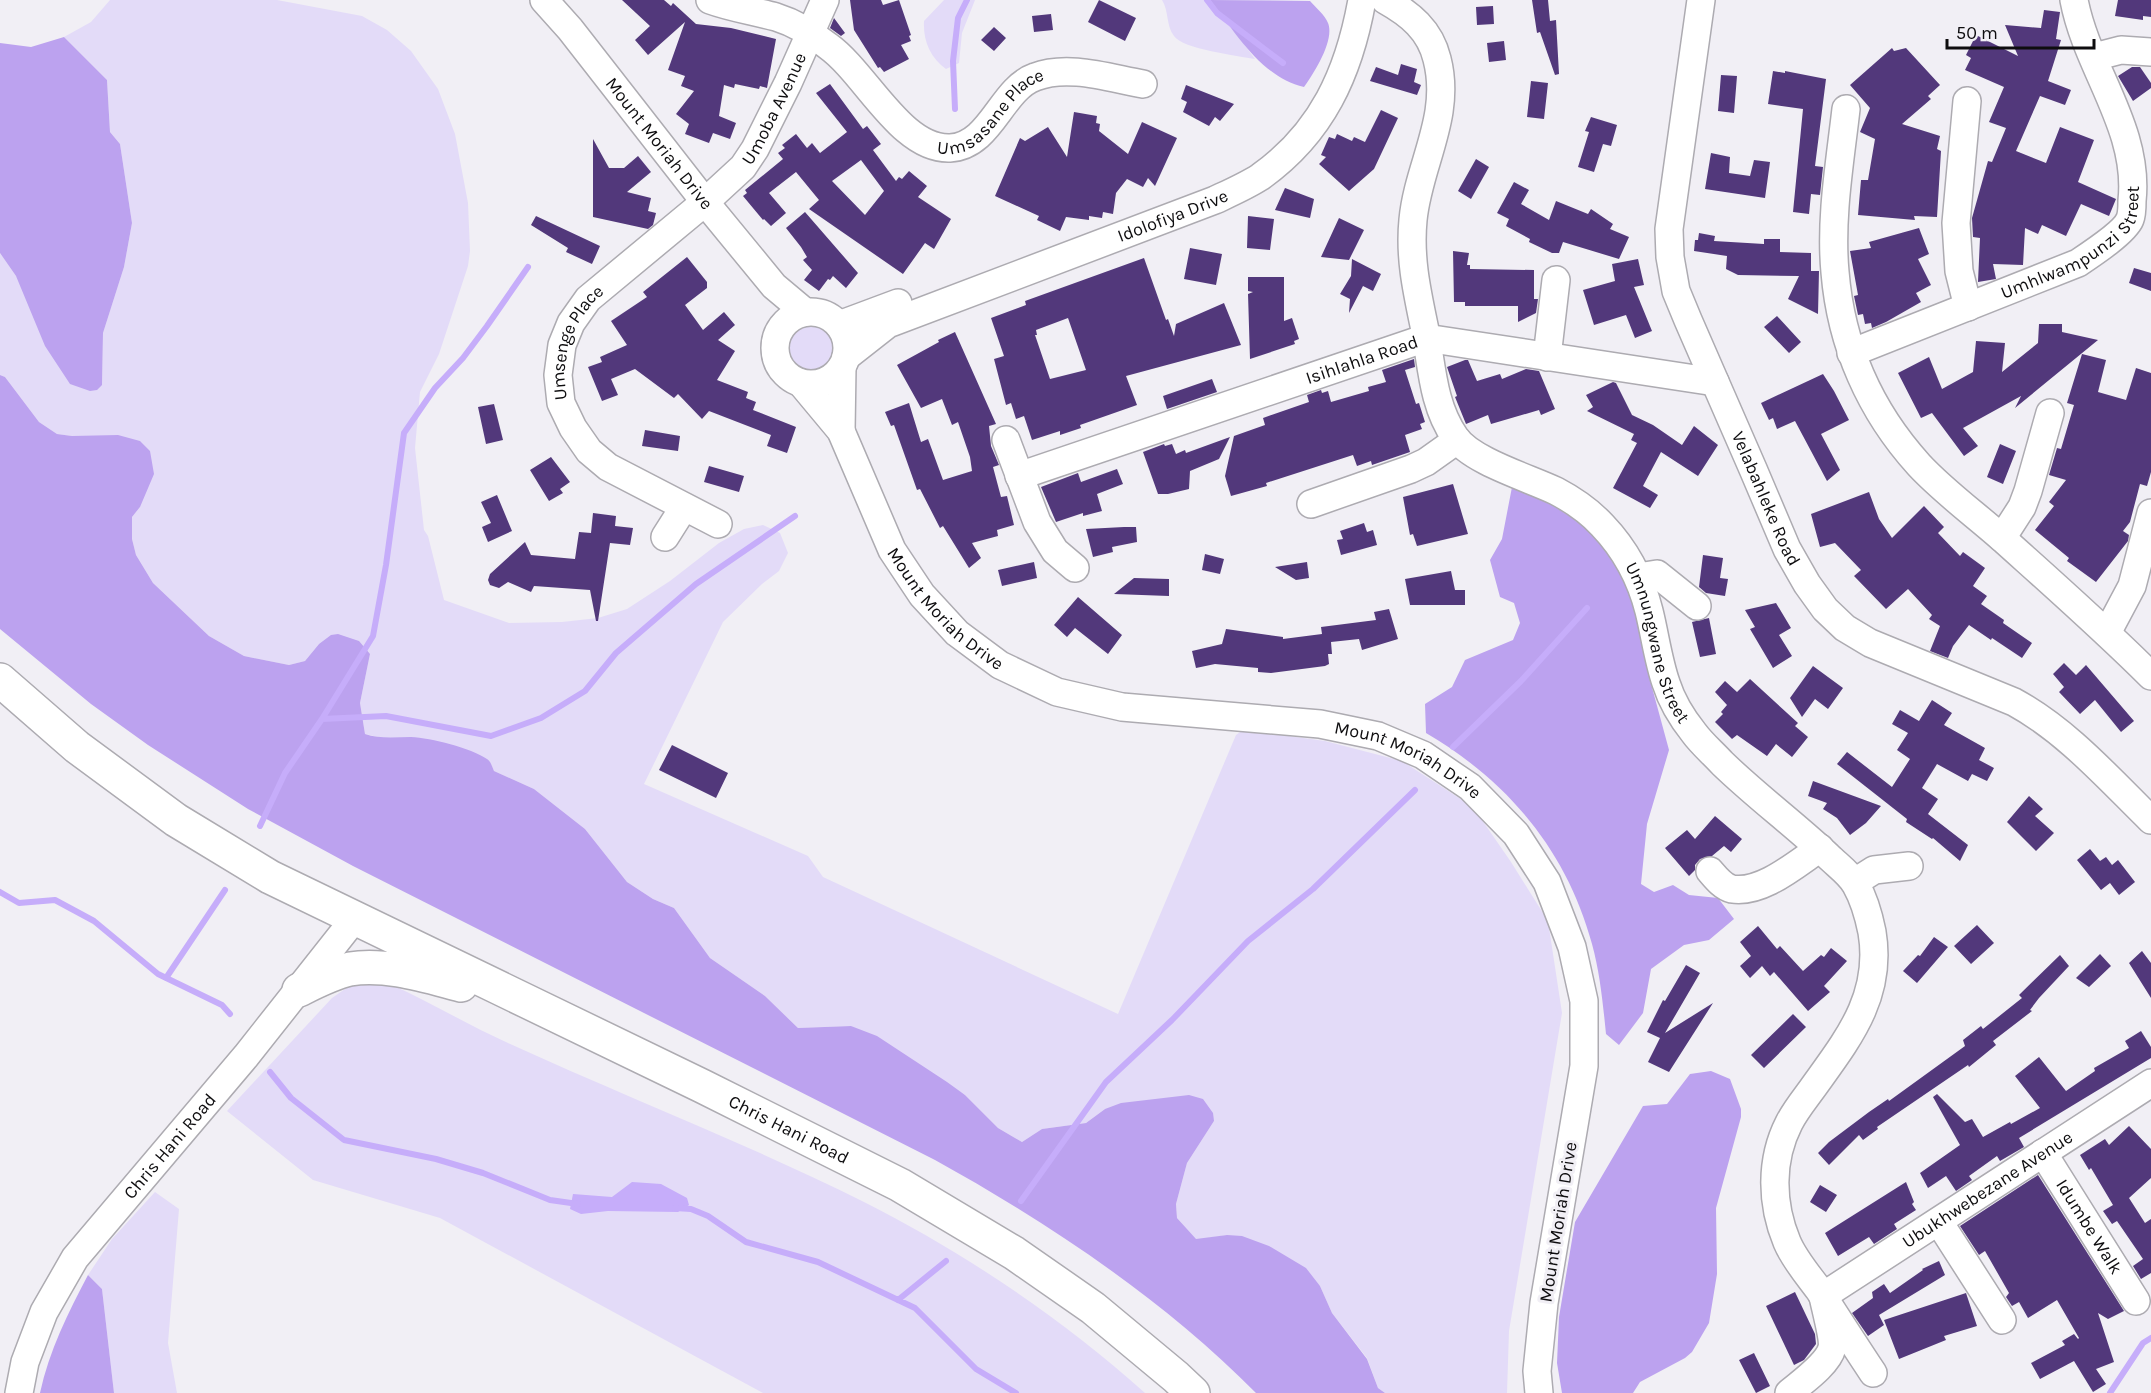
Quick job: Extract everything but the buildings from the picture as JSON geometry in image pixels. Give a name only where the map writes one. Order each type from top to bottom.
[{"type":"main road","name":"Chris Hani Road","points":[[0,680],[77,747],[176,820],[270,877],[702,1086],[909,1190],[1014,1252],[1075,1296],[1193,1393]]},
{"type":"main road","points":[[299,990],[339,972],[371,968],[422,975],[523,1001]]},
{"type":"street","name":"Mount Moriah Drive","points":[[544,0],[570,29],[705,202],[774,286],[796,317],[779,331],[775,344],[776,356],[781,368],[789,377],[801,382],[841,431],[892,550],[922,595],[957,633],[1000,665],[1058,692],[1122,707],[1320,724],[1378,736],[1423,755],[1470,787],[1516,834],[1547,882],[1572,947],[1584,1001],[1584,1066],[1544,1303],[1537,1371],[1539,1393]]},
{"type":"street","name":"Umsasane Place","points":[[710,0],[776,17],[811,34],[845,59],[906,131],[920,141],[936,147],[952,148],[978,137],[1020,85],[1033,77],[1050,72],[1072,72],[1143,84]]},
{"type":"street","name":"Umoba Avenue","points":[[705,202],[743,167],[755,149],[825,0]]},
{"type":"street","name":"Idolofiya Drive","points":[[844,362],[888,324],[1215,200],[1258,178],[1294,149],[1326,105],[1341,79],[1356,37],[1362,0]]},
{"type":"street","name":"Umnungwane Street","points":[[1384,0],[1415,20],[1427,36],[1436,54],[1442,79],[1442,100],[1436,132],[1413,218],[1411,252],[1437,397],[1457,440],[1470,451],[1490,462],[1557,492],[1581,506],[1603,525],[1621,548],[1638,577],[1648,607],[1665,683],[1677,709],[1696,737],[1855,882],[1866,910],[1872,934],[1874,963],[1869,992],[1860,1019],[1790,1120],[1779,1148],[1774,1177],[1778,1214],[1788,1245],[1873,1373]]},
{"type":"street","name":"Velabahleke Road","points":[[1701,0],[1669,229],[1670,257],[1677,291],[1786,549],[1825,609],[1845,628],[1870,643],[2014,702],[2034,713],[2056,729],[2151,820]]},
{"type":"street","name":"Umhlwampunzi Street","points":[[1851,352],[2078,263],[2141,225],[2131,160],[2124,132],[2078,21],[2074,0]]},
{"type":"street","points":[[2094,57],[2121,50],[2151,52]]},
{"type":"street","points":[[1967,101],[1956,233],[1959,272],[1968,306]]},
{"type":"street","points":[[1846,109],[1834,232],[1834,262],[1851,352],[1866,391],[1890,430],[1920,466],[2107,633],[2151,676]]},
{"type":"street","name":"Umsenge Place","points":[[705,202],[588,299],[571,323],[562,345],[558,375],[561,403],[573,428],[589,451],[608,467],[718,524]]},
{"type":"street","points":[[1547,357],[1556,280]]},
{"type":"street","points":[[796,317],[819,313],[830,317],[839,325],[898,303],[888,324]]},
{"type":"street","name":"Mount Moriah Drive","points":[[839,325],[846,338],[841,431]]},
{"type":"street","name":"Isihlahla Road","points":[[1019,476],[1426,338],[1715,382]]},
{"type":"street","points":[[801,382],[813,384],[825,381],[834,376],[844,362]]},
{"type":"street","points":[[2002,538],[2022,507],[2050,413]]},
{"type":"street","points":[[1006,440],[1045,538],[1055,551],[1075,568]]},
{"type":"street","points":[[1311,504],[1411,469],[1426,462],[1457,440]]},
{"type":"street","points":[[665,537],[684,507]]},
{"type":"street","points":[[2107,633],[2132,586],[2151,513]]},
{"type":"street","points":[[1638,577],[1657,574],[1697,606]]},
{"type":"street","points":[[1710,871],[1730,889],[1751,888],[1777,877],[1820,848]]},
{"type":"street","points":[[1855,882],[1874,870],[1910,866]]},
{"type":"street","name":"Chris Hani Road","points":[[19,1393],[25,1362],[44,1312],[75,1258],[299,990],[355,918]]},
{"type":"street","name":"Ubukhwebezane Avenue","points":[[1823,1296],[2150,1085]]},
{"type":"street","name":"Idumbe Walk","points":[[2043,1153],[2136,1301]]},
{"type":"street","points":[[1939,1222],[2002,1320]]},
{"type":"street","name":"Umnungwane Street","points":[[1789,1393],[1816,1370],[1827,1358],[1832,1347],[1823,1296]]},
{"type":"shaded area","points":[[110,0],[277,0],[362,16],[387,30],[411,51],[438,89],[455,134],[468,203],[470,251],[468,266],[439,354],[420,392],[415,448],[424,530],[428,536],[444,600],[509,623],[562,622],[598,618],[627,609],[670,581],[719,543],[744,529],[763,525],[780,533],[788,553],[779,571],[762,584],[723,622],[644,784],[808,856],[823,877],[1118,1014],[1236,735],[1243,730],[1325,741],[1402,761],[1473,807],[1548,921],[1562,1013],[1509,1331],[1507,1393],[1385,1393],[1378,1388],[1367,1358],[1332,1313],[1320,1286],[1227,1235],[1196,1240],[1177,1218],[1176,1204],[1187,1163],[1214,1121],[1105,1109],[1086,1123],[1042,1129],[1022,1142],[998,1128],[965,1095],[851,1026],[798,1028],[765,996],[710,958],[674,908],[653,899],[627,882],[585,829],[534,789],[494,771],[491,764],[365,734],[360,703],[370,654],[319,644],[305,661],[289,665],[244,656],[209,636],[153,583],[136,555],[132,539],[132,517],[140,507],[72,436],[57,434],[39,422],[5,377],[0,375],[0,253],[102,384],[103,333],[124,267],[132,223],[120,144],[110,132],[107,80],[64,37],[91,22]]},
{"type":"shaded area","points":[[944,0],[975,0],[962,33],[959,63],[946,69],[932,54],[926,42],[924,28],[924,21]]},
{"type":"shaded area","points":[[1162,0],[1211,0],[1255,59],[1212,51],[1179,41],[1171,32]]},
{"type":"shaded area","points":[[1210,0],[1310,1],[1325,17],[1328,23],[1329,38],[1322,56],[1304,87],[1289,82],[1262,64]]},
{"type":"shaded area","points":[[64,37],[107,80],[110,132],[120,144],[132,223],[124,267],[103,333],[102,385],[97,390],[90,391],[70,384],[45,346],[16,276],[0,253],[0,43],[31,47]]},
{"type":"shaded area","points":[[811,326],[826,333],[833,348],[826,363],[811,370],[796,363],[789,348],[796,333]]},
{"type":"shaded area","points":[[0,375],[5,377],[39,422],[57,434],[118,435],[140,441],[150,451],[154,474],[140,507],[132,517],[132,539],[136,555],[153,583],[209,636],[244,656],[289,665],[305,661],[319,644],[331,635],[338,634],[359,641],[370,654],[360,703],[365,734],[419,738],[461,747],[487,759],[494,771],[534,789],[585,829],[627,882],[653,899],[674,908],[710,958],[765,996],[798,1028],[851,1026],[877,1036],[965,1095],[998,1128],[1022,1142],[1042,1129],[1086,1123],[1105,1109],[1121,1103],[1189,1095],[1203,1099],[1213,1113],[1214,1121],[1187,1163],[1176,1204],[1177,1218],[1196,1239],[1227,1235],[1242,1236],[1269,1246],[1306,1268],[1320,1286],[1332,1313],[1367,1359],[1378,1388],[1385,1393],[1256,1393],[1183,1326],[1144,1295],[1104,1265],[978,1184],[935,1160],[353,866],[248,809],[148,745],[91,704],[0,629]]},
{"type":"shaded area","points":[[1512,487],[1541,498],[1574,519],[1601,541],[1630,579],[1650,680],[1669,750],[1647,824],[1641,884],[1654,892],[1673,885],[1689,895],[1718,898],[1734,919],[1709,940],[1684,945],[1651,969],[1643,1013],[1619,1045],[1606,1034],[1597,966],[1581,910],[1550,849],[1508,796],[1456,752],[1426,733],[1425,704],[1452,687],[1465,660],[1513,640],[1520,623],[1514,603],[1500,597],[1490,560],[1502,539]]},
{"type":"shaded area","points":[[370,982],[390,984],[508,1043],[776,1160],[902,1222],[975,1265],[1046,1313],[1145,1393],[763,1393],[440,1218],[313,1180],[227,1111],[332,998],[348,987]]},
{"type":"shaded area","points":[[1711,1071],[1730,1079],[1741,1109],[1741,1117],[1716,1208],[1717,1274],[1709,1323],[1692,1352],[1640,1382],[1633,1393],[1562,1393],[1557,1363],[1559,1317],[1575,1222],[1643,1106],[1667,1104],[1690,1074]]},
{"type":"shaded area","points":[[632,1182],[661,1184],[687,1198],[689,1205],[678,1212],[608,1211],[581,1214],[570,1209],[573,1194],[612,1197]]},
{"type":"shaded area","points":[[155,1192],[179,1209],[168,1343],[177,1393],[114,1393],[102,1289],[88,1275],[112,1239]]},
{"type":"shaded area","points":[[88,1275],[102,1289],[114,1393],[40,1393],[54,1347]]},
{"type":"waterway","points":[[955,109],[953,61],[958,18],[967,0]]},
{"type":"waterway","points":[[1207,0],[1217,13],[1283,63]]},
{"type":"waterway","points":[[260,826],[285,773],[322,719],[373,636],[386,565],[404,433],[435,388],[463,358],[487,326],[528,267]]},
{"type":"waterway","points":[[322,719],[386,716],[491,736],[541,718],[585,691],[616,653],[696,584],[795,516]]},
{"type":"waterway","points":[[1453,747],[1521,681],[1587,608]]},
{"type":"waterway","points":[[1021,1201],[1106,1082],[1172,1020],[1248,941],[1313,889],[1415,790]]},
{"type":"waterway","points":[[166,978],[225,890]]},
{"type":"waterway","points":[[0,892],[19,903],[55,900],[94,921],[158,974],[222,1005],[230,1014]]},
{"type":"waterway","points":[[270,1072],[291,1098],[344,1140],[436,1159],[483,1173],[550,1200],[578,1204]]},
{"type":"waterway","points":[[675,1208],[691,1209],[708,1216],[746,1242],[818,1262],[915,1308],[976,1369],[1016,1393]]},
{"type":"waterway","points":[[898,1300],[946,1261]]},
{"type":"waterway","points":[[2110,1393],[2143,1343],[2151,1338]]}]
